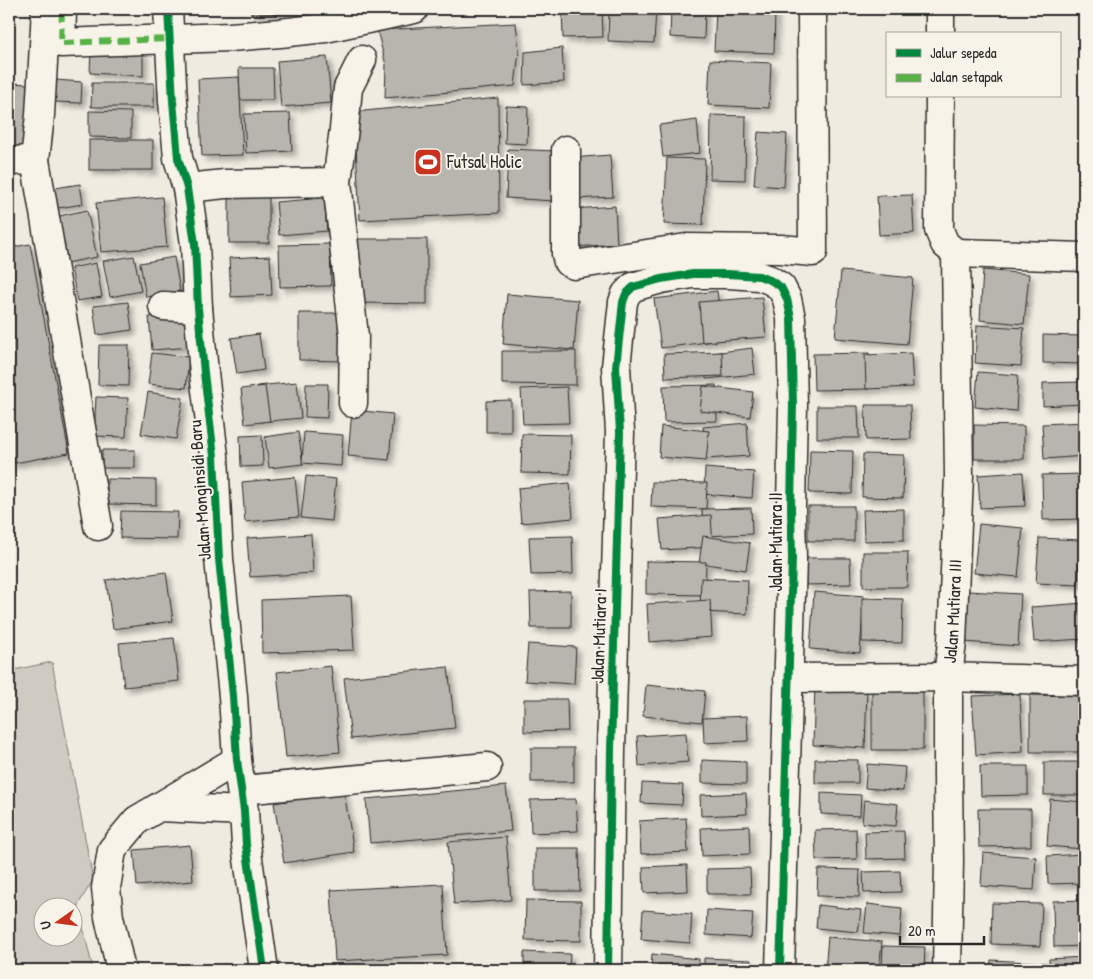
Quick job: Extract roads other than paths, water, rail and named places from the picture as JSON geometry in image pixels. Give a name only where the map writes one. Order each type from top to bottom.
[{"type":"street","points":[[46,9],[40,115],[22,161],[98,526]]},
{"type":"street","points":[[62,9],[60,43],[256,35],[325,18],[414,9]]},
{"type":"street","name":"Jalan Monginsidi Baru","points":[[168,9],[178,158],[187,188],[195,244],[198,308],[214,456],[219,559],[233,696],[237,760],[243,801],[246,845],[264,970]]},
{"type":"street","points":[[566,150],[566,254],[568,262],[574,265],[686,248],[814,252],[812,9]]},
{"type":"street","points":[[940,9],[940,32]]},
{"type":"street","points":[[353,403],[354,336],[337,182],[348,88],[362,60]]},
{"type":"street","points":[[940,98],[939,230],[945,244],[956,253],[1084,257]]},
{"type":"street","points":[[187,188],[226,184],[337,182]]},
{"type":"street","name":"Jalan Mutiara III","points":[[947,970],[949,861],[948,677],[952,642],[959,476],[956,253]]},
{"type":"street","name":"Jalan Mutiara II","points":[[623,302],[626,294],[633,287],[661,279],[693,274],[759,276],[781,287],[787,299],[791,318],[792,559],[780,970]]},
{"type":"street","name":"Jalan Mutiara I","points":[[608,970],[611,760],[620,432],[616,367],[623,302]]},
{"type":"street","points":[[163,306],[198,308]]},
{"type":"street","points":[[788,678],[948,677],[1084,681]]},
{"type":"street","points":[[121,970],[109,918],[106,888],[112,850],[137,820],[237,760]]},
{"type":"street","points":[[159,807],[243,801],[487,767]]},
{"type":"place","name":"Futsal Holic","points":[[428,162]]}]
